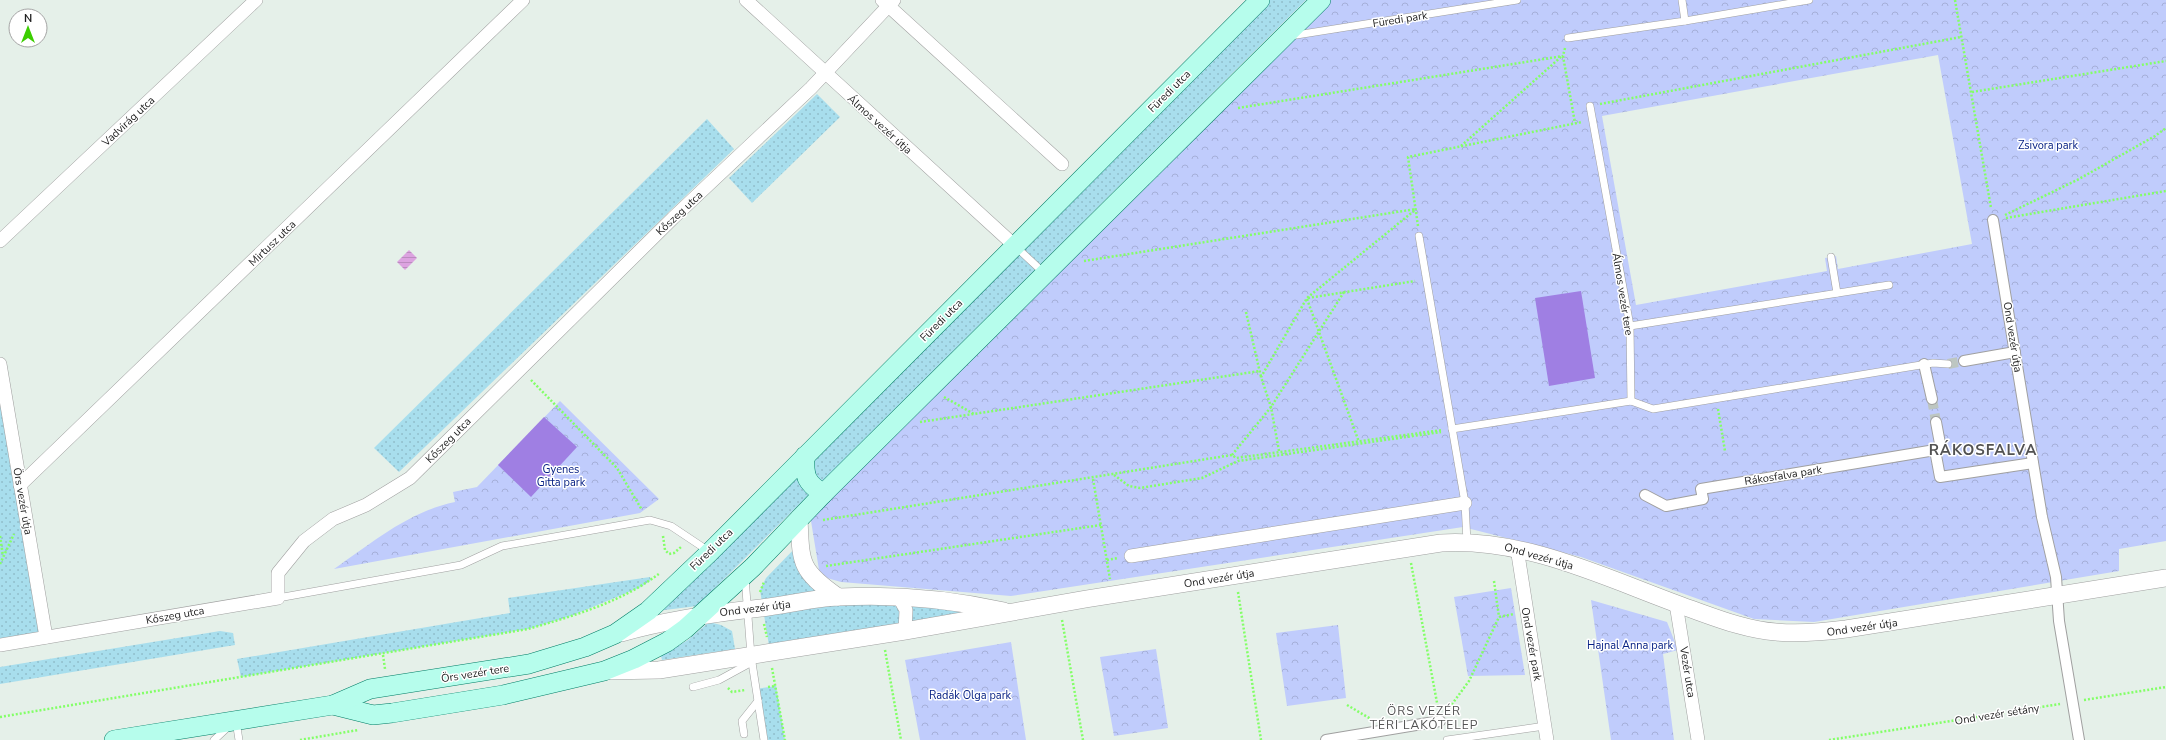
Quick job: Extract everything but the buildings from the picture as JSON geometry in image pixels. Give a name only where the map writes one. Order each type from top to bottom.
[{"type":"main road","name":"Füredi utca","points":[[615,634],[648,611],[710,552],[1260,0]]},
{"type":"main road","points":[[701,615],[745,575],[823,494],[1321,0]]},
{"type":"main road","points":[[805,456],[804,471],[808,482],[823,494]]},
{"type":"main road","name":"Örs vezér tere","points":[[333,705],[373,715],[392,713],[503,695],[604,671],[667,642],[701,615]]},
{"type":"main road","name":"Örs vezér tere","points":[[114,740],[333,705],[370,689],[528,664],[585,647],[615,634]]},
{"type":"street","name":"Vadvirág utca","points":[[0,241],[256,0]]},
{"type":"street","name":"Mirtusz utca","points":[[20,485],[523,0]]},
{"type":"street","name":"Álmos vezér útja","points":[[746,0],[824,73],[1015,246]]},
{"type":"street","name":"Kőszeg utca","points":[[0,645],[278,598],[278,573],[304,541],[333,519],[366,506],[410,478],[673,218],[811,88],[888,2]]},
{"type":"street","points":[[888,2],[1062,164]]},
{"type":"street","name":"Ond vezér útja","points":[[1993,220],[2042,517],[2056,577],[2058,596]]},
{"type":"street","points":[[1964,361],[2015,352]]},
{"type":"street","name":"Örs vezér útja","points":[[0,364],[46,637]]},
{"type":"street","points":[[1928,364],[1932,399]]},
{"type":"street","points":[[1936,422],[1941,449],[1935,450],[1940,478],[2033,463]]},
{"type":"street","name":"Rákosfalva park","points":[[1645,495],[1666,506],[1703,499],[1702,489],[1935,450]]},
{"type":"street","points":[[1131,556],[1465,503]]},
{"type":"street","points":[[799,518],[801,559],[805,569],[819,584],[838,597]]},
{"type":"street","name":"Ond vezér útja","points":[[752,659],[770,652],[905,631],[1113,595],[1441,543],[1467,542],[1517,548],[1558,560],[1676,604],[1750,628],[1776,632],[1804,633],[1846,630],[2166,578]]},
{"type":"street","name":"Ond vezér park","points":[[1517,548],[1547,740]]},
{"type":"street","points":[[898,596],[906,610],[905,631]]},
{"type":"street","name":"Ond vezér útja","points":[[615,634],[649,625],[701,615],[838,597],[898,596],[967,603],[1012,613]]},
{"type":"street","points":[[2058,596],[2059,621],[2079,740]]},
{"type":"street","name":"Vezér utca","points":[[1676,604],[1698,740]]},
{"type":"street","name":"Örs vezér tere","points":[[604,671],[658,670],[752,659]]},
{"type":"street","points":[[1326,740],[1440,721]]},
{"type":"lane","name":"Füredi park","points":[[1283,38],[1517,0]]},
{"type":"lane","points":[[1682,0],[1685,21]]},
{"type":"lane","points":[[1568,38],[1685,21],[1810,0]]},
{"type":"lane","name":"Álmos vezér tere","points":[[1590,106],[1630,326],[1631,400]]},
{"type":"lane","points":[[1420,236],[1465,503],[1467,542]]},
{"type":"lane","points":[[1015,246],[1045,274]]},
{"type":"lane","points":[[1831,257],[1837,293]]},
{"type":"lane","points":[[1630,326],[1889,285]]},
{"type":"lane","points":[[1452,429],[1631,400],[1653,408],[1928,364],[1948,364]]},
{"type":"lane","points":[[278,598],[461,565],[502,546],[652,521],[671,526],[710,552]]},
{"type":"lane","points":[[745,575],[755,608],[752,659],[764,740]]},
{"type":"lane","points":[[693,687],[719,680],[752,659]]},
{"type":"lane","points":[[744,734],[742,721],[758,701]]},
{"type":"lane","points":[[214,740],[236,720]]},
{"type":"lane","points":[[236,720],[239,740]]},
{"type":"lane","points":[[1447,740],[1545,726]]},
{"type":"lane","points":[[179,740],[192,727]]},
{"type":"lane","name":"Örs vezér tere","points":[[136,736],[157,740]]},
{"type":"path","points":[[1955,0],[1993,220]]},
{"type":"path","points":[[1590,106],[1961,37]]},
{"type":"path","points":[[1235,109],[1563,56]]},
{"type":"path","points":[[1563,56],[1575,123]]},
{"type":"path","points":[[1460,147],[1563,56]]},
{"type":"path","points":[[1972,92],[2166,61]]},
{"type":"path","points":[[1420,236],[1408,157],[1592,120]]},
{"type":"path","points":[[1993,220],[2079,179],[2155,136],[2166,128]]},
{"type":"path","points":[[1993,220],[2166,191]]},
{"type":"path","points":[[1078,262],[1416,210]]},
{"type":"path","points":[[1261,377],[1307,298],[1416,210]]},
{"type":"path","points":[[1307,298],[1427,279]]},
{"type":"path","points":[[1232,455],[1271,407],[1320,333],[1344,292]]},
{"type":"path","points":[[1307,298],[1359,442]]},
{"type":"path","points":[[1246,312],[1261,377],[1271,407],[1279,452]]},
{"type":"path","points":[[520,369],[617,468],[640,507],[652,521],[660,527],[664,550],[669,554],[674,553],[692,540]]},
{"type":"path","points":[[918,423],[1260,371]]},
{"type":"path","points":[[944,397],[975,415]]},
{"type":"path","points":[[1716,398],[1725,451]]},
{"type":"path","points":[[820,524],[824,519],[1093,479],[1232,455],[1236,458],[1452,429]]},
{"type":"path","points":[[1114,475],[1128,486],[1140,488],[1202,478],[1238,461],[1418,436],[1452,429]]},
{"type":"path","points":[[1093,479],[1113,595]]},
{"type":"path","points":[[0,564],[25,510]]},
{"type":"path","points":[[805,569],[1101,525]]},
{"type":"path","points":[[0,536],[3,556]]},
{"type":"path","points":[[682,552],[692,540]]},
{"type":"path","points":[[1411,562],[1440,721]]},
{"type":"path","points":[[0,717],[528,630],[571,616],[642,587],[661,573]]},
{"type":"path","points":[[766,578],[760,590],[755,608],[770,652],[785,740]]},
{"type":"path","points":[[1440,721],[1469,681],[1499,617],[1494,581]]},
{"type":"path","points":[[1238,592],[1261,740]]},
{"type":"path","points":[[1060,605],[1083,740]]},
{"type":"path","points":[[1499,617],[1526,612]]},
{"type":"path","points":[[885,650],[901,740]]},
{"type":"path","name":"Ond vezér sétány","points":[[1829,740],[2166,687]]},
{"type":"shaded area","points":[[1270,0],[1306,0],[697,606],[657,611]]},
{"type":"shaded area","points":[[817,94],[840,117],[752,203],[729,178]]},
{"type":"shaded area","points":[[707,119],[734,149],[399,472],[374,448]]},
{"type":"shaded area","points":[[409,250],[417,258],[405,270],[397,262]]},
{"type":"shaded area","points":[[1581,291],[1595,378],[1549,386],[1535,298]]},
{"type":"shaded area","points":[[0,364],[46,637],[0,645]]},
{"type":"shaded area","points":[[544,417],[577,447],[531,497],[498,465]]},
{"type":"shaded area","points":[[800,543],[801,559],[838,597],[1012,613],[770,652],[760,590],[766,578]]},
{"type":"shaded area","points":[[650,577],[651,580],[641,587],[571,616],[528,629],[241,677],[237,659],[510,613],[508,598]]},
{"type":"shaded area","points":[[709,622],[721,625],[732,631],[735,649],[662,660],[661,656],[688,640]]},
{"type":"shaded area","points":[[220,631],[233,633],[235,645],[0,684],[0,667]]},
{"type":"shaded area","points":[[776,686],[785,740],[764,740],[756,689]]},
{"type":"green space","name":"Zsivora park","points":[[1329,0],[2166,0],[2166,541],[2119,549],[2119,571],[1814,622],[1754,619],[1581,557],[1463,527],[1011,596],[841,582],[820,576],[810,515]],"holes":[[[1938,55],[1972,244],[1838,269],[1836,256],[1825,258],[1827,271],[1636,305],[1602,116]]]},
{"type":"green space","name":"Gyenes Gitta park","points":[[560,401],[659,499],[640,513],[334,569],[406,520],[455,502],[453,492],[477,487]]},
{"type":"green space","points":[[1511,588],[1525,675],[1468,676],[1454,597]]},
{"type":"green space","name":"Hajnal Anna park","points":[[1591,600],[1667,622],[1678,650],[1663,654],[1674,740],[1611,740]]},
{"type":"green space","points":[[1338,625],[1346,698],[1287,706],[1276,633]]},
{"type":"green space","name":"Radák Olga park","points":[[1011,642],[1026,740],[920,740],[905,660]]},
{"type":"green space","points":[[1156,649],[1168,728],[1114,736],[1100,657]]},
{"type":"tunnel","points":[[1948,364],[1964,361]]},
{"type":"tunnel","points":[[1932,399],[1936,422]]},
{"type":"district","name":"RÁKOSFALVA","points":[[1983,450]]},
{"type":"district","name":"ÖRS VEZÉR TÉRI LAKÓTELEP","points":[[1424,718]]}]
